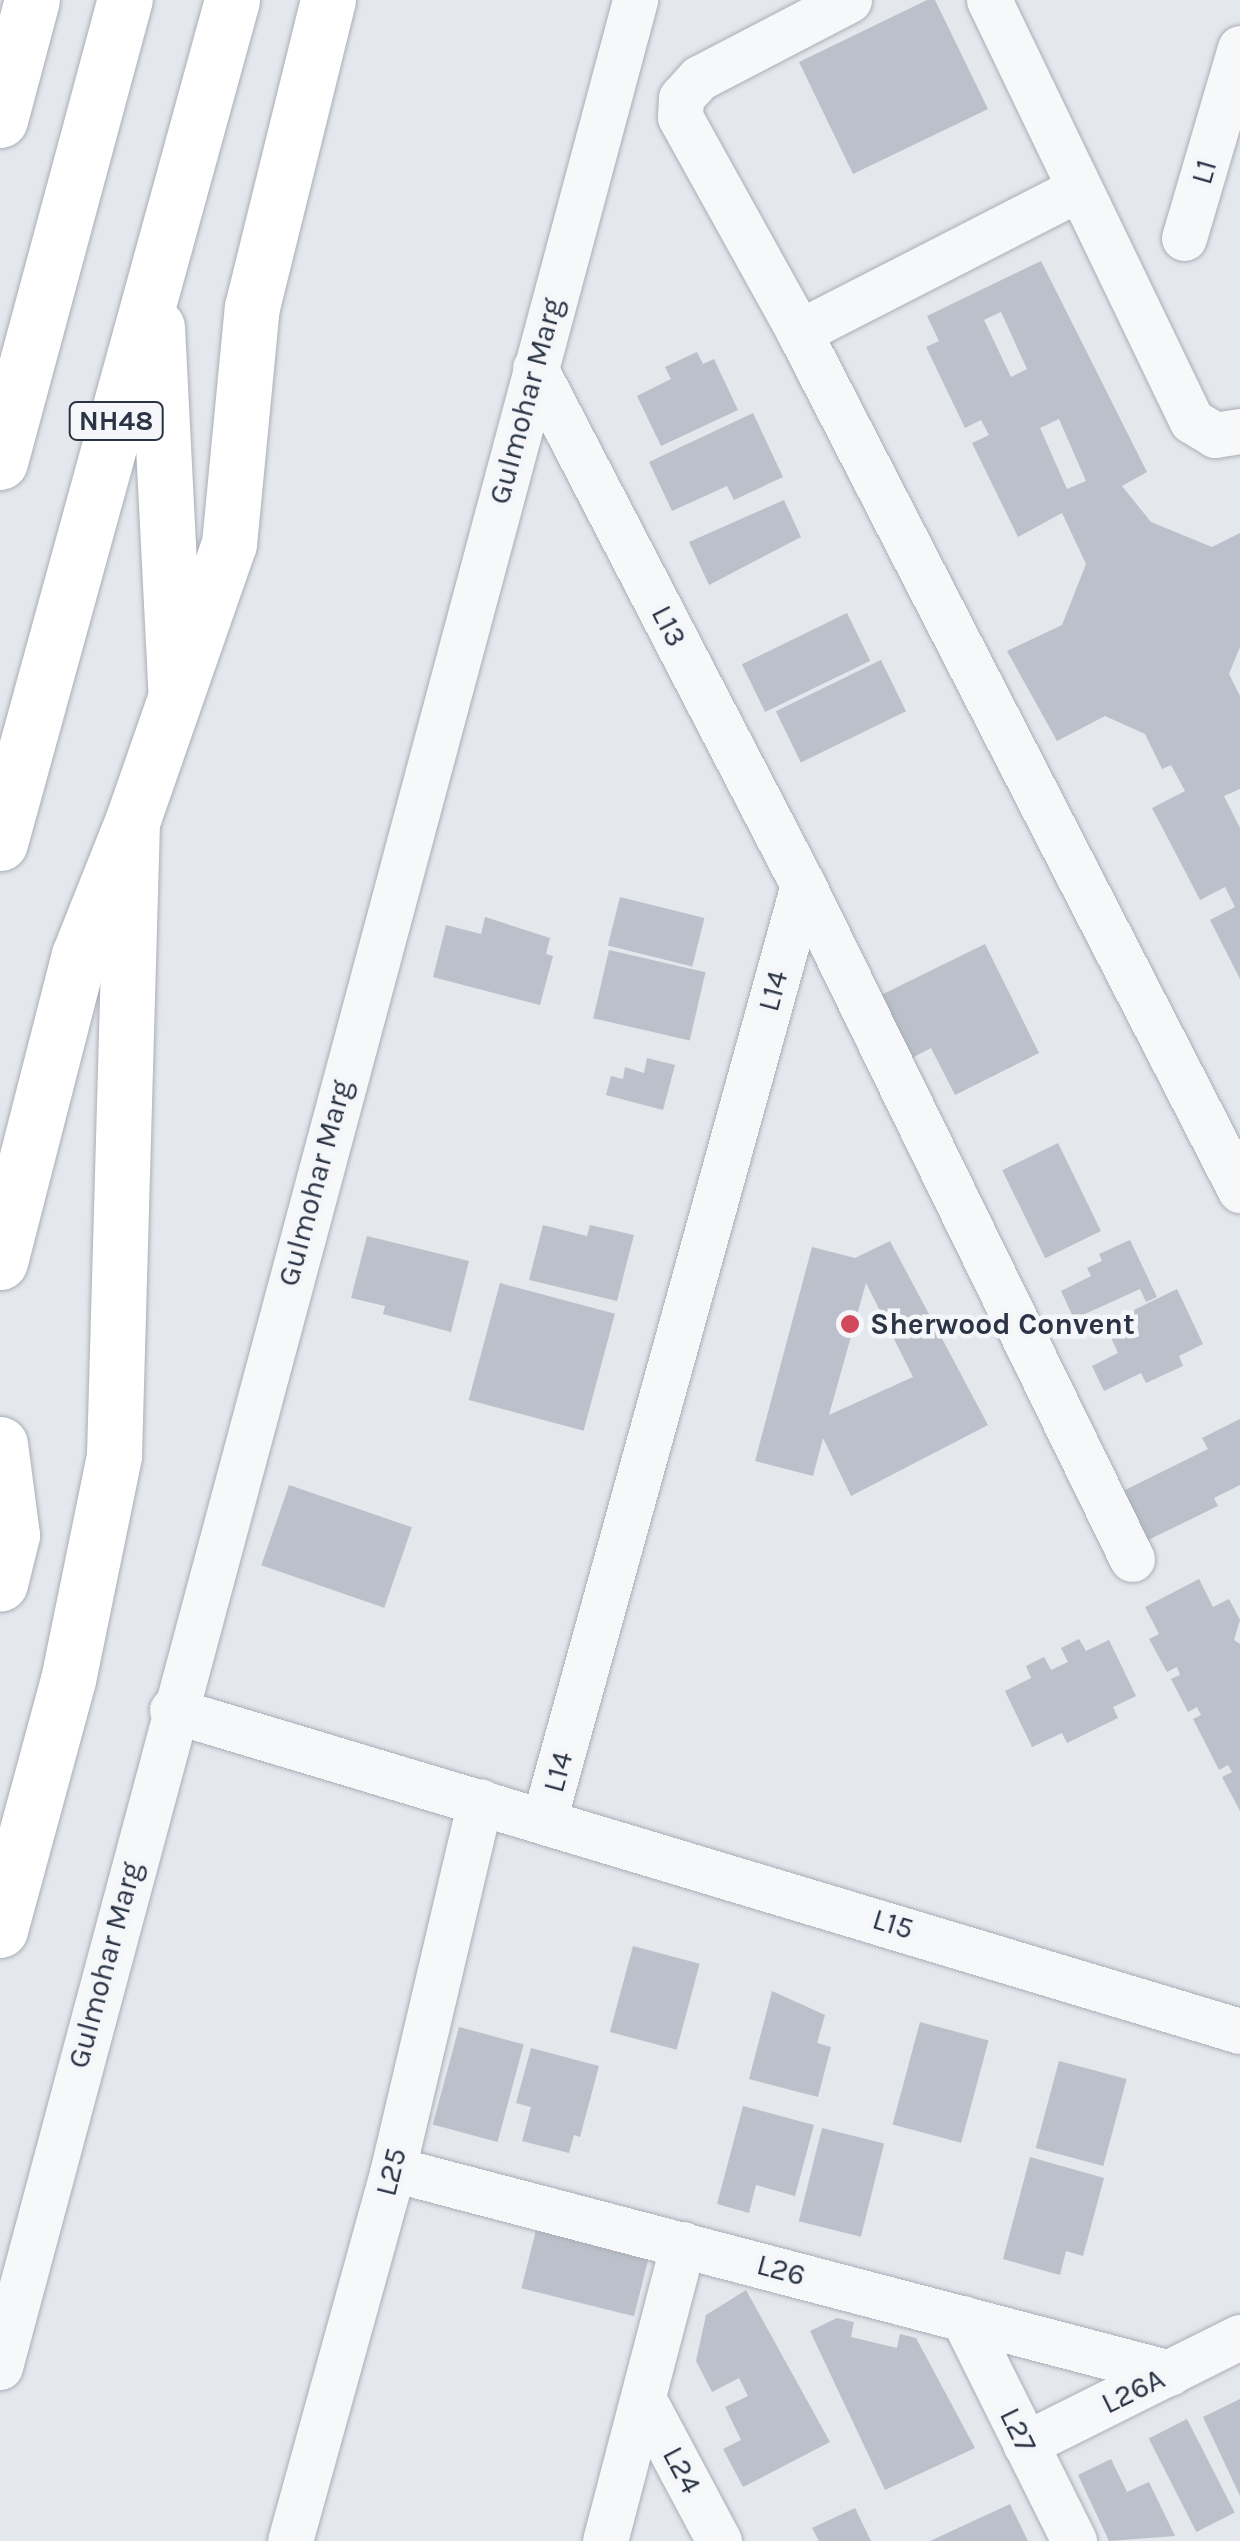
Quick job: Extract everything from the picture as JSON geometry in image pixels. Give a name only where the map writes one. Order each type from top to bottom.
[{"type":"main road","points":[[0,120],[32,0]]},
{"type":"main road","points":[[0,462],[125,0]]},
{"type":"main road","name":"NH48","points":[[0,843],[232,0]]},
{"type":"main road","points":[[0,1262],[78,955],[132,822],[229,544],[252,307],[328,0]]},
{"type":"main road","points":[[155,280],[176,696]]},
{"type":"main road","points":[[0,1930],[68,1680],[114,1455],[132,822]]},
{"type":"main road","points":[[0,1444],[12,1535],[0,1584]]},
{"type":"street","name":"Gulmohar Marg","points":[[0,2367],[172,1710],[634,0]]},
{"type":"street","points":[[849,0],[699,78],[681,98],[680,117],[799,332],[1240,1190]]},
{"type":"street","points":[[989,0],[1076,190],[1192,421],[1215,435],[1240,431]]},
{"type":"street","name":"L1","points":[[1184,238],[1240,48]]},
{"type":"street","points":[[799,332],[1076,190]]},
{"type":"street","name":"L13","points":[[535,368],[803,885]]},
{"type":"street","points":[[803,885],[1132,1558]]},
{"type":"street","name":"L14","points":[[544,1820],[803,885]]},
{"type":"street","name":"L15","points":[[172,1710],[1240,2030]]},
{"type":"street","name":"L25","points":[[290,2541],[392,2169],[480,1801]]},
{"type":"street","name":"L26","points":[[392,2169],[1170,2373]]},
{"type":"street","points":[[606,2541],[683,2244]]},
{"type":"street","name":"L27","points":[[964,2318],[1074,2541]]},
{"type":"street","name":"L26A","points":[[1026,2444],[1240,2337]]},
{"type":"street","name":"L24","points":[[644,2400],[720,2541]]},
{"type":"building","points":[[927,0],[935,0],[988,109],[853,174],[799,62]]},
{"type":"building","points":[[1041,261],[1147,472],[1122,486],[1151,522],[1212,547],[1240,533],[1240,647],[1229,674],[1240,696],[1240,789],[1224,796],[1240,828],[1240,979],[1210,920],[1235,907],[1225,887],[1200,900],[1152,808],[1185,791],[1171,765],[1162,769],[1145,734],[1105,716],[1057,741],[1007,651],[1062,625],[1086,564],[1062,513],[1018,537],[972,443],[989,435],[981,420],[965,428],[926,347],[939,341],[927,316]],"holes":[[[1001,312],[1027,369],[1011,377],[984,320]],[[1059,419],[1086,481],[1067,489],[1040,428]]]},
{"type":"building","points":[[697,352],[703,364],[714,359],[738,410],[661,446],[637,396],[671,379],[665,367]]},
{"type":"building","points":[[753,413],[783,477],[734,500],[727,486],[672,511],[649,462]]},
{"type":"building","points":[[784,500],[801,537],[709,585],[689,542]]},
{"type":"building","points":[[847,613],[870,661],[765,712],[742,664]]},
{"type":"building","points":[[881,660],[906,711],[801,763],[776,711]]},
{"type":"building","points":[[620,897],[704,918],[692,967],[608,946]]},
{"type":"building","points":[[485,917],[550,938],[546,954],[553,956],[540,1005],[433,977],[446,925],[481,934]]},
{"type":"building","points":[[985,944],[1039,1053],[955,1095],[931,1048],[906,1061],[875,998]]},
{"type":"building","points":[[609,950],[705,972],[690,1040],[593,1018]]},
{"type":"building","points":[[647,1058],[675,1065],[663,1110],[606,1095],[611,1076],[623,1079],[625,1067],[644,1073]]},
{"type":"building","points":[[1058,1143],[1101,1231],[1045,1258],[1002,1170]]},
{"type":"building","points":[[543,1225],[587,1236],[590,1225],[634,1235],[617,1301],[529,1280]]},
{"type":"building","points":[[367,1236],[469,1261],[451,1332],[383,1314],[385,1306],[351,1298]]},
{"type":"building","points":[[1130,1240],[1157,1297],[1146,1302],[1140,1289],[1074,1319],[1061,1291],[1091,1276],[1087,1268],[1102,1261],[1099,1254]]},
{"type":"building","points":[[890,1241],[988,1425],[851,1496],[823,1438],[813,1476],[755,1461],[812,1247],[855,1258]],"holes":[[[866,1283],[913,1377],[829,1415]]]},
{"type":"building","points":[[500,1283],[615,1314],[584,1431],[469,1400]]},
{"type":"building","points":[[1177,1289],[1203,1344],[1179,1356],[1183,1366],[1146,1383],[1141,1373],[1104,1391],[1092,1366],[1118,1353],[1105,1324]]},
{"type":"building","points":[[1240,1419],[1240,1485],[1214,1498],[1218,1506],[1146,1541],[1121,1492],[1208,1449],[1202,1438]]},
{"type":"building","points":[[289,1485],[412,1527],[384,1608],[261,1565]]},
{"type":"building","points":[[1199,1579],[1213,1607],[1229,1599],[1240,1620],[1234,1640],[1240,1644],[1240,1811],[1222,1777],[1232,1772],[1228,1765],[1219,1770],[1193,1719],[1201,1715],[1197,1707],[1188,1712],[1171,1679],[1180,1675],[1177,1667],[1167,1672],[1149,1639],[1159,1634],[1145,1607]]},
{"type":"building","points":[[1079,1639],[1086,1651],[1109,1640],[1136,1696],[1113,1707],[1118,1718],[1067,1743],[1062,1733],[1032,1747],[1005,1691],[1031,1678],[1026,1666],[1044,1657],[1051,1670],[1068,1662],[1061,1648]]},
{"type":"building","points":[[633,1946],[700,1964],[677,2050],[610,2032]]},
{"type":"building","points":[[772,1991],[825,2015],[817,2043],[831,2047],[818,2097],[749,2079]]},
{"type":"building","points":[[920,2022],[989,2040],[961,2143],[893,2124]]},
{"type":"building","points":[[459,2027],[524,2044],[498,2142],[433,2125]]},
{"type":"building","points":[[531,2048],[599,2066],[580,2137],[574,2135],[569,2153],[522,2141],[531,2107],[516,2103]]},
{"type":"building","points":[[1059,2061],[1127,2079],[1103,2166],[1036,2148]]},
{"type":"building","points":[[743,2106],[814,2125],[795,2196],[756,2185],[749,2213],[717,2204]]},
{"type":"building","points":[[822,2128],[884,2143],[861,2237],[799,2221]]},
{"type":"building","points":[[1030,2157],[1104,2178],[1083,2256],[1066,2251],[1060,2275],[1003,2259]]},
{"type":"building","points":[[536,2230],[649,2258],[634,2316],[521,2288]]},
{"type":"building","points":[[746,2290],[830,2442],[743,2487],[723,2449],[741,2440],[725,2407],[748,2396],[739,2378],[712,2392],[696,2361],[706,2315]]},
{"type":"building","points":[[837,2318],[854,2322],[851,2337],[897,2348],[900,2334],[916,2338],[975,2448],[885,2490],[810,2331]]},
{"type":"building","points":[[1240,2399],[1240,2496],[1203,2417]]},
{"type":"building","points":[[1187,2419],[1235,2513],[1196,2532],[1149,2439]]},
{"type":"building","points":[[1111,2459],[1127,2492],[1149,2482],[1175,2536],[1109,2541],[1078,2475]]},
{"type":"building","points":[[1010,2504],[1028,2541],[930,2541]]},
{"type":"building","points":[[855,2508],[871,2541],[819,2541],[812,2528]]},
{"type":"place","name":"Sherwood Convent","points":[[850,1324]]}]
